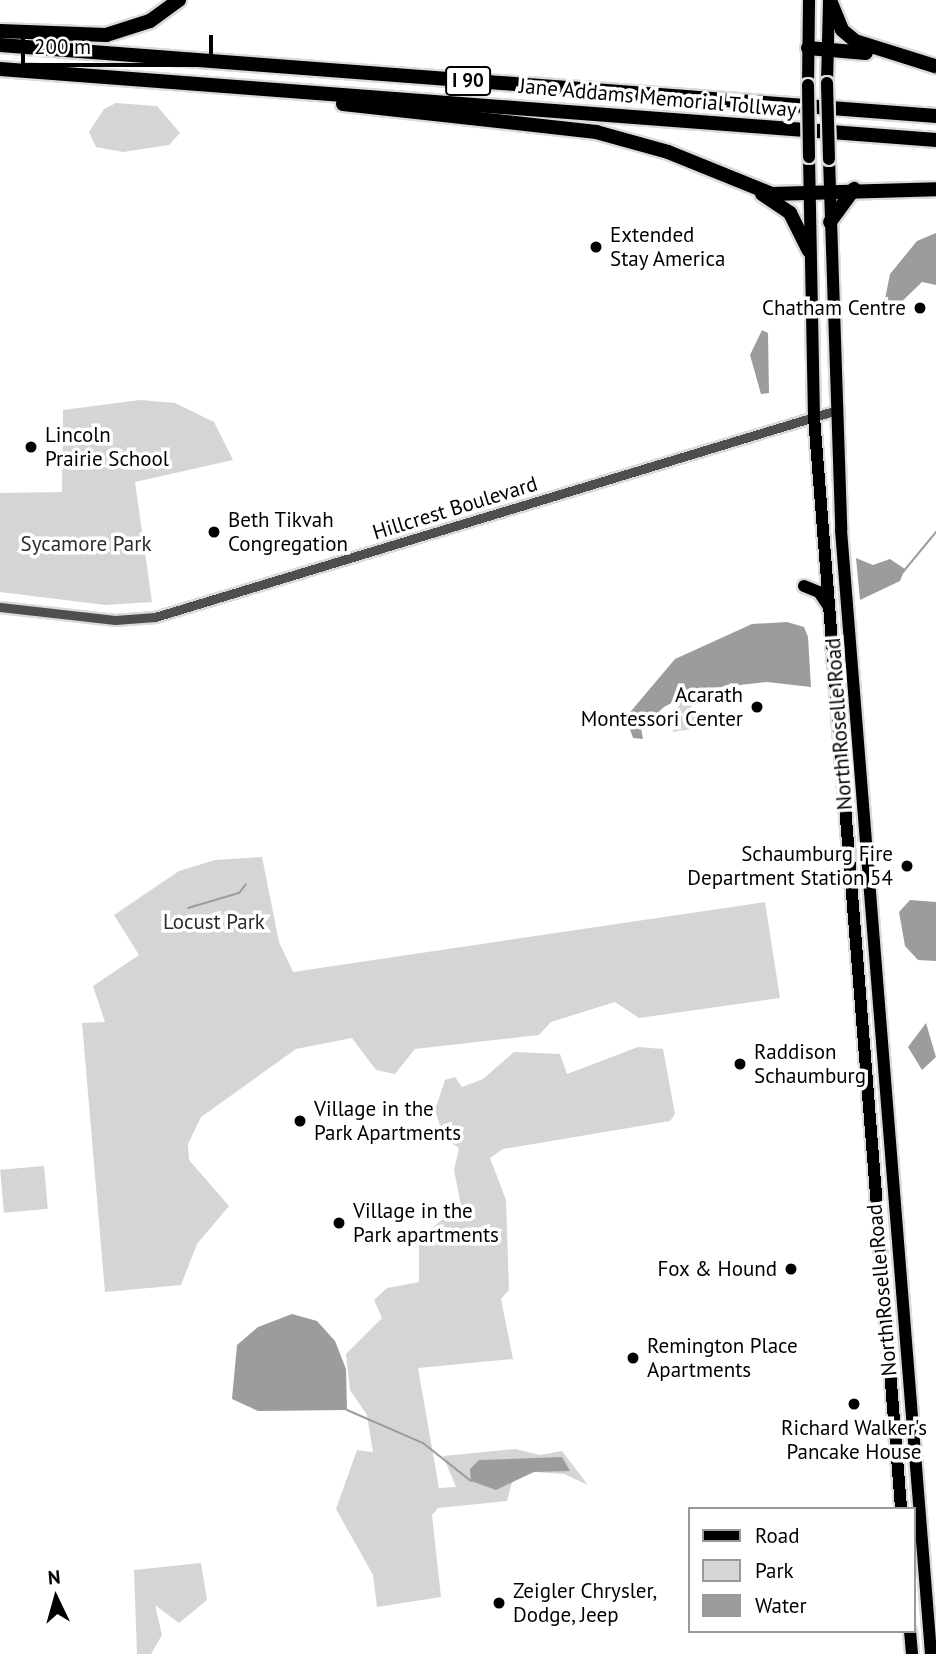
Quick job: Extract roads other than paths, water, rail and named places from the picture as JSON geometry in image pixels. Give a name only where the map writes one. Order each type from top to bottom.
[{"type":"highway","points":[[0,31],[106,35],[150,21],[179,0]]},
{"type":"highway","points":[[830,0],[842,30],[855,41],[935,66]]},
{"type":"highway","name":"Jane Addams Memorial Tollway","points":[[0,46],[936,116]]},
{"type":"highway","points":[[808,48],[828,47],[935,66]]},
{"type":"highway","name":"Jane Addams Memorial Tollway","points":[[0,69],[936,140]]},
{"type":"highway","points":[[238,87],[596,132],[668,152],[752,187],[783,195],[808,189],[936,189]]},
{"type":"highway","points":[[752,187],[790,213],[809,251]]},
{"type":"highway","points":[[830,222],[854,189]]},
{"type":"main road","name":"North Roselle Road","points":[[809,0],[808,189],[814,416],[901,1507]]},
{"type":"main road","name":"North Roselle Road","points":[[830,0],[827,83],[834,411],[931,1654]]},
{"type":"main road","points":[[827,572],[804,586],[819,592],[830,609]]},
{"type":"main road","points":[[910,1633],[912,1654]]},
{"type":"street","name":"Hillcrest Boulevard","points":[[0,607],[115,620],[155,617],[834,411]]},
{"type":"water","points":[[936,233],[936,285],[922,282],[890,313],[885,299],[890,274],[917,241]]},
{"type":"water","points":[[762,330],[768,333],[769,393],[761,394],[750,355]]},
{"type":"water","points":[[856,558],[873,565],[890,559],[905,569],[900,581],[860,600]]},
{"type":"water","points":[[787,622],[804,627],[808,637],[811,687],[767,682],[696,690],[664,707],[641,728],[643,739],[633,738],[626,717],[675,659],[752,624]]},
{"type":"water","points":[[910,900],[936,902],[936,961],[918,960],[905,946],[899,912]]},
{"type":"water","points":[[926,1023],[936,1057],[922,1070],[908,1047]]},
{"type":"water","points":[[292,1314],[317,1321],[335,1341],[346,1369],[347,1410],[258,1411],[232,1399],[237,1345],[258,1327]]},
{"type":"water","points":[[562,1457],[570,1471],[534,1472],[496,1490],[471,1481],[470,1469],[479,1460]]},
{"type":"waterway","points":[[903,572],[936,532]]},
{"type":"waterway","points":[[188,908],[239,893],[246,884]]},
{"type":"waterway","points":[[347,1410],[423,1443],[471,1481]]},
{"type":"place","name":"Extended Stay America","points":[[596,247]]},
{"type":"place","name":"Chatham Centre","points":[[920,308]]},
{"type":"place","name":"Lincoln Prairie School","points":[[31,447]]},
{"type":"place","name":"Beth Tikvah Congregation","points":[[214,532]]},
{"type":"place","name":"Acarath Montessori Center","points":[[757,707]]},
{"type":"place","name":"Schaumburg Fire Department Station 54","points":[[907,866]]},
{"type":"place","name":"Raddison Schaumburg","points":[[740,1064]]},
{"type":"place","name":"Village in the Park Apartments","points":[[300,1121]]},
{"type":"place","name":"Village in the Park apartments","points":[[339,1223]]},
{"type":"place","name":"Fox & Hound","points":[[791,1269]]},
{"type":"place","name":"Remington Place Apartments","points":[[633,1358]]},
{"type":"place","name":"Richard Walker's Pancake House","points":[[854,1404]]},
{"type":"place","name":"Zeigler Chrysler, Dodge, Jeep","points":[[499,1603]]},
{"type":"park label","name":"Sycamore Park","points":[[86,544]]},
{"type":"park label","name":"Locust Park","points":[[214,922]]}]
